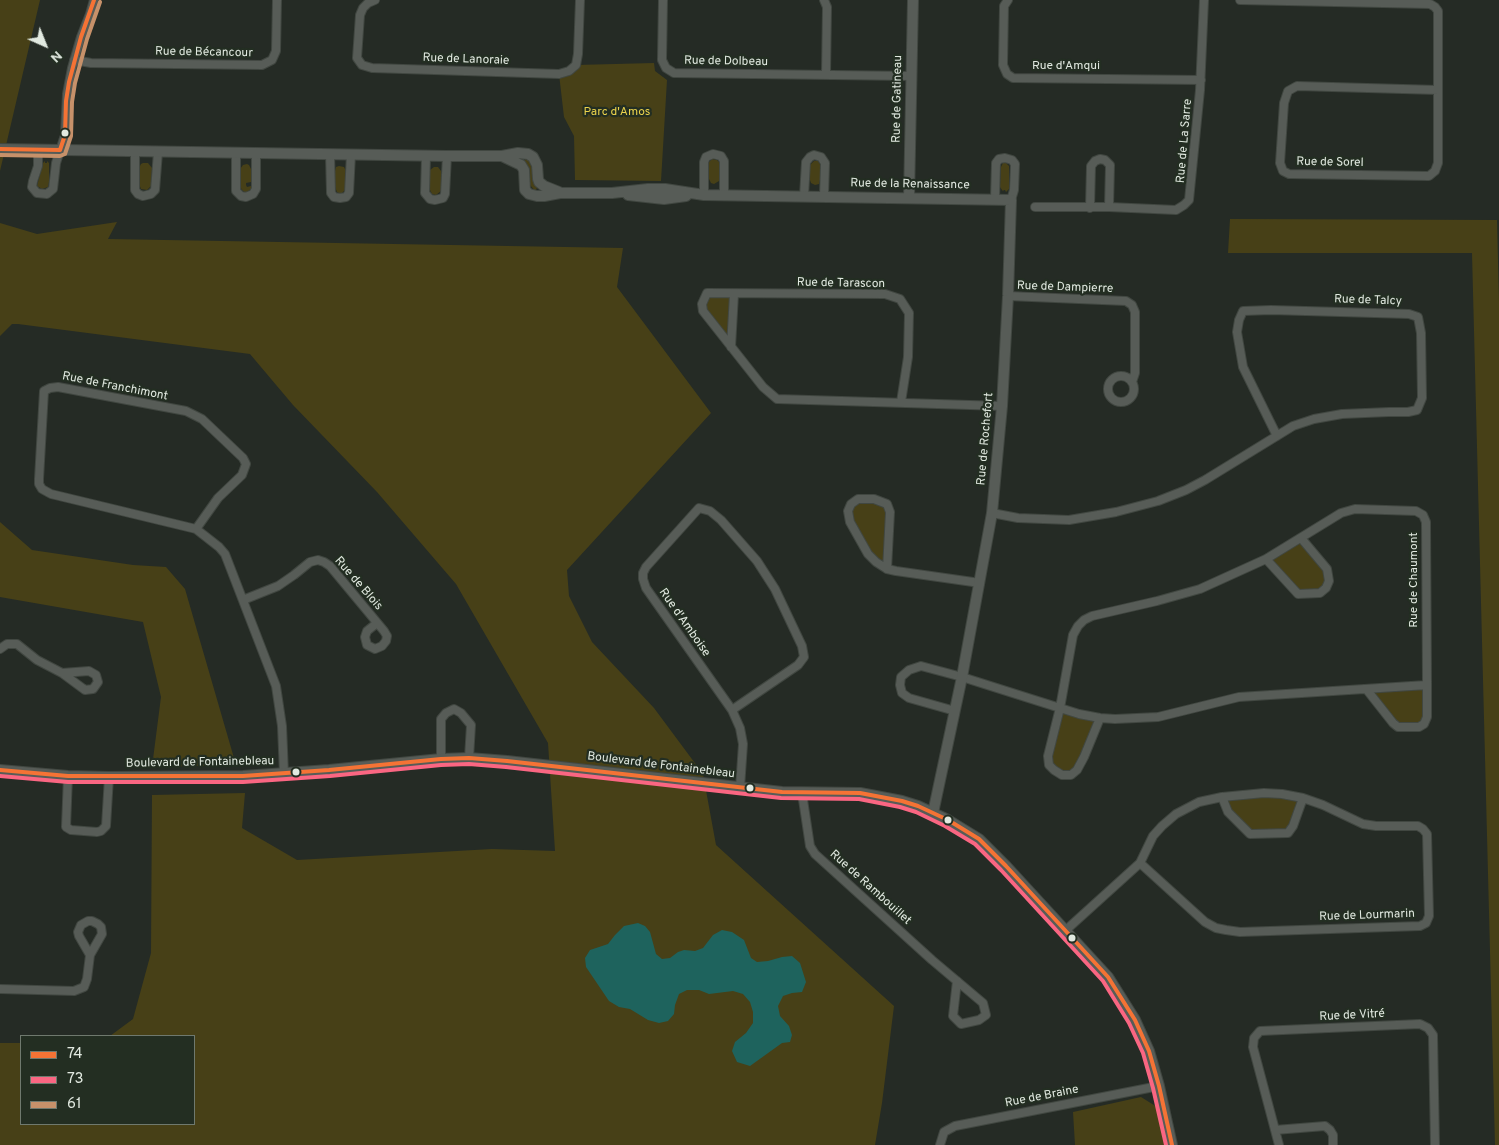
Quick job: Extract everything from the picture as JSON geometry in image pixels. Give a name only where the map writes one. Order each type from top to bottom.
[{"type":"street","points":[[38,150],[38,166],[32,187],[37,193],[44,194],[49,193],[53,189],[56,163],[65,135],[68,88],[74,60],[94,0]]},
{"type":"street","name":"Rue de Bécancour","points":[[74,60],[90,63],[262,65],[274,57],[276,51],[277,0]]},
{"type":"street","name":"Rue de Lanoraie","points":[[375,0],[368,3],[360,15],[357,58],[362,65],[372,68],[559,74],[569,71],[576,65],[580,0]]},
{"type":"street","name":"Rue de Dolbeau","points":[[664,0],[662,60],[666,68],[674,73],[911,76]]},
{"type":"street","points":[[824,0],[827,7],[826,75]]},
{"type":"street","name":"Rue de Gatineau","points":[[909,198],[913,0]]},
{"type":"street","name":"Rue d'Amqui","points":[[1008,0],[1004,6],[1003,66],[1007,74],[1013,78],[1201,80]]},
{"type":"street","name":"Rue de La Sarre","points":[[1036,207],[1176,210],[1189,200],[1201,80],[1204,0]]},
{"type":"street","points":[[1240,0],[1430,4],[1435,6],[1438,14]]},
{"type":"street","points":[[1403,4],[1413,0]]},
{"type":"street","name":"Rue de Sorel","points":[[1438,0],[1438,14],[1438,90],[1438,163],[1435,171],[1429,176],[1289,174],[1283,171],[1280,164],[1284,103],[1288,91],[1297,86],[1438,90]]},
{"type":"street","name":"Rue de la Renaissance","points":[[0,149],[426,156],[502,156],[518,153],[531,156],[536,162],[539,182],[560,193]]},
{"type":"street","points":[[135,151],[134,186],[136,192],[143,196],[151,194],[155,190],[158,152]]},
{"type":"street","points":[[236,152],[236,189],[239,195],[246,197],[251,196],[256,189],[256,153]]},
{"type":"street","points":[[330,154],[331,193],[334,197],[340,198],[346,197],[350,193],[351,154]]},
{"type":"street","points":[[704,194],[704,162],[706,157],[714,154],[721,156],[724,161],[724,195]]},
{"type":"street","points":[[426,156],[425,193],[430,199],[434,200],[443,198],[445,194],[447,156]]},
{"type":"street","name":"Rue de la Renaissance","points":[[502,156],[521,165],[524,170],[524,188],[529,194],[544,196],[560,193],[612,193],[664,199],[704,194],[1011,200]]},
{"type":"street","points":[[804,196],[806,162],[810,157],[814,156],[821,157],[825,163],[824,196]]},
{"type":"street","points":[[995,199],[996,163],[999,159],[1005,158],[1012,160],[1015,164],[1014,190],[1011,200]]},
{"type":"street","points":[[1090,208],[1091,166],[1100,159],[1108,162],[1110,166],[1109,208]]},
{"type":"street","name":"Rue de Rochefort","points":[[932,812],[962,677],[992,513],[1002,406],[1011,200]]},
{"type":"street","name":"Rue de Tarascon","points":[[902,402],[908,357],[909,313],[900,299],[885,294],[707,293],[702,304],[703,311],[763,387],[776,399],[1002,406]]},
{"type":"street","points":[[731,348],[734,294]]},
{"type":"street","name":"Rue de Dampierre","points":[[1008,296],[1126,301],[1132,305],[1135,312],[1135,373],[1132,382]]},
{"type":"street","name":"Rue de Talcy","points":[[992,513],[1018,518],[1069,520],[1133,508],[1186,490],[1205,480],[1278,436],[1293,426],[1314,419],[1342,414],[1408,412],[1417,410],[1422,398],[1421,333],[1418,317],[1409,314],[1271,310],[1243,311],[1239,320],[1238,332],[1243,367],[1278,436]]},
{"type":"street","name":"Rue de Franchimont","points":[[196,529],[218,498],[242,475],[246,464],[243,458],[202,419],[186,411],[58,387],[44,391],[39,484],[42,489],[51,494],[196,529],[222,550],[276,686],[282,726],[284,774]]},
{"type":"street","points":[[888,569],[890,512],[887,504],[874,499],[858,499],[851,504],[848,512],[850,522],[868,554],[876,562],[888,569],[980,583]]},
{"type":"street","name":"Rue d'Amboise","points":[[732,710],[798,665],[804,656],[802,646],[776,589],[757,561],[721,520],[710,511],[699,508],[646,567],[643,579],[646,588],[732,710],[740,728],[743,744],[740,788]]},
{"type":"street","name":"Rue de Chaumont","points":[[1100,718],[1077,770],[1071,775],[1062,775],[1054,770],[1049,765],[1048,756],[1060,708],[1073,635],[1084,620],[1092,616],[1157,602],[1200,589],[1266,559],[1341,513],[1355,509],[1416,511],[1423,515],[1426,522],[1427,718],[1424,724],[1419,727],[1398,727],[1392,723],[1367,690]]},
{"type":"street","points":[[1266,559],[1298,594],[1320,593],[1326,588],[1329,581],[1327,569],[1301,538]]},
{"type":"street","name":"Rue de Blois","points":[[243,600],[278,586],[310,562],[318,560],[330,566],[377,623]]},
{"type":"street","points":[[0,649],[7,644],[17,644],[37,660],[62,673]]},
{"type":"street","points":[[955,711],[909,698],[902,693],[901,677],[909,670],[921,666],[1060,708],[1100,718],[1116,719],[1158,716],[1239,697],[1426,685]]},
{"type":"street","points":[[441,759],[440,719],[446,712],[454,709],[461,712],[470,725],[469,758]]},
{"type":"street","name":"Boulevard de Fontainebleau","points":[[0,770],[68,776],[225,776],[284,774],[469,758],[740,788],[802,793],[842,792],[867,794],[902,801],[932,812],[979,839],[1108,977],[1135,1020],[1149,1051],[1160,1086],[1172,1145]]},
{"type":"street","name":"Boulevard de Fontainebleau","points":[[68,776],[66,827],[71,830],[97,832],[106,826],[109,777]]},
{"type":"street","name":"Rue de Rambouillet","points":[[802,793],[810,846],[815,854],[932,960],[957,981],[983,1003],[986,1015],[978,1020],[962,1024],[953,1016],[957,981]]},
{"type":"street","name":"Rue de Lourmarin","points":[[1066,930],[1140,863],[1153,836],[1176,814],[1199,802],[1222,797],[1264,793],[1303,798],[1323,805],[1363,824],[1376,826],[1418,826],[1423,829],[1427,834],[1429,916],[1426,923],[1420,926],[1240,932],[1226,930],[1216,928],[1205,922],[1140,863]]},
{"type":"street","points":[[1222,797],[1228,812],[1250,834],[1288,833],[1293,826],[1303,798]]},
{"type":"street","points":[[0,989],[74,991],[81,989],[88,979],[90,954]]},
{"type":"street","name":"Rue de Vitré","points":[[1279,1145],[1253,1047],[1254,1038],[1260,1031],[1420,1024],[1428,1028],[1433,1035],[1435,1145]]},
{"type":"street","name":"Rue de Braine","points":[[940,1145],[944,1132],[955,1126],[1160,1086]]},
{"type":"street","points":[[1275,1130],[1325,1126],[1333,1135],[1333,1145]]},
{"type":"green space","points":[[0,0],[40,0],[0,171]]},
{"type":"green space","name":"Parc d'Amos","points":[[654,63],[655,71],[667,80],[661,181],[575,180],[574,136],[564,117],[559,74],[576,65]]},
{"type":"green space","points":[[526,158],[530,160],[532,166],[533,178],[537,188],[535,191],[530,185],[529,171],[524,161]]},
{"type":"green space","points":[[712,159],[720,163],[719,181],[714,184],[709,179],[709,162]]},
{"type":"green space","points":[[45,161],[45,163],[47,161],[49,163],[49,182],[48,187],[42,189],[37,186]]},
{"type":"green space","points":[[814,161],[818,161],[821,166],[819,184],[815,185],[810,180],[810,165]]},
{"type":"green space","points":[[143,163],[148,163],[152,168],[151,186],[147,190],[141,189],[139,184],[139,168]]},
{"type":"green space","points":[[1003,163],[1009,166],[1009,189],[1006,192],[1000,187]]},
{"type":"green space","points":[[247,164],[251,169],[251,182],[246,183],[246,185],[247,187],[251,186],[251,189],[245,192],[240,187],[240,169],[243,165]]},
{"type":"green space","points":[[336,167],[344,167],[346,171],[345,190],[341,194],[337,192],[335,187],[335,171]]},
{"type":"green space","points":[[438,167],[441,171],[441,191],[436,195],[432,194],[430,190],[430,170]]},
{"type":"green space","points":[[1230,219],[1497,220],[1499,301],[1499,1145],[1495,1145],[1472,253],[1228,253]]},
{"type":"green space","points":[[117,222],[108,239],[623,248],[617,287],[711,413],[567,570],[569,596],[592,642],[654,708],[703,774],[716,845],[894,1006],[875,1145],[0,1145],[0,1043],[20,1043],[20,1125],[195,1125],[195,1035],[111,1035],[133,1019],[151,953],[152,795],[245,793],[242,828],[297,860],[492,849],[555,851],[548,743],[456,584],[377,492],[293,405],[250,354],[18,324],[12,324],[0,336],[0,223],[37,234]]},
{"type":"green space","points":[[707,293],[734,294],[731,347],[703,311]]},
{"type":"green space","points":[[858,499],[887,504],[887,569],[876,562],[850,522],[851,504]]},
{"type":"green space","points":[[0,522],[32,550],[133,565],[166,567],[185,589],[236,765],[152,767],[161,697],[143,622],[0,597]]},
{"type":"green space","points":[[1301,538],[1327,569],[1326,588],[1298,594],[1266,559]]},
{"type":"green space","points":[[1427,685],[1424,724],[1398,727],[1367,690]]},
{"type":"green space","points":[[1060,708],[1100,718],[1071,775],[1049,765]]},
{"type":"green space","points":[[1264,793],[1303,798],[1288,833],[1250,834],[1228,812],[1222,797]]},
{"type":"green space","points":[[1141,1097],[1157,1107],[1164,1145],[1075,1145],[1073,1112]]},
{"type":"water","points":[[638,923],[645,926],[650,932],[656,954],[662,959],[670,958],[684,950],[695,951],[703,948],[713,935],[722,930],[732,932],[744,940],[751,958],[757,962],[792,956],[800,963],[806,982],[802,992],[783,996],[778,1006],[780,1016],[789,1026],[792,1035],[790,1042],[782,1043],[750,1066],[737,1062],[732,1051],[735,1042],[746,1033],[753,1023],[753,1012],[750,1002],[743,994],[733,991],[709,994],[699,990],[687,990],[679,994],[674,1014],[668,1021],[659,1023],[648,1020],[630,1009],[619,1007],[609,1001],[586,967],[585,958],[590,950],[608,944],[624,926]]},
{"type":"transit line","name":"74","points":[[0,149],[60,150],[65,135],[66,101],[69,82],[81,37],[94,0]]},
{"type":"transit line","name":"61","points":[[0,155],[60,156],[65,154],[71,136],[72,102],[75,83],[87,39],[100,2]]},
{"type":"transit line","name":"74","points":[[0,770],[68,776],[243,776],[469,758],[782,792],[860,793],[918,806],[948,820],[979,839],[1108,977],[1135,1020],[1149,1051],[1172,1145]]},
{"type":"transit line","name":"73","points":[[0,776],[68,782],[243,782],[469,764],[781,798],[859,799],[916,812],[945,826],[975,844],[1103,981],[1129,1023],[1143,1053],[1166,1145]]}]
